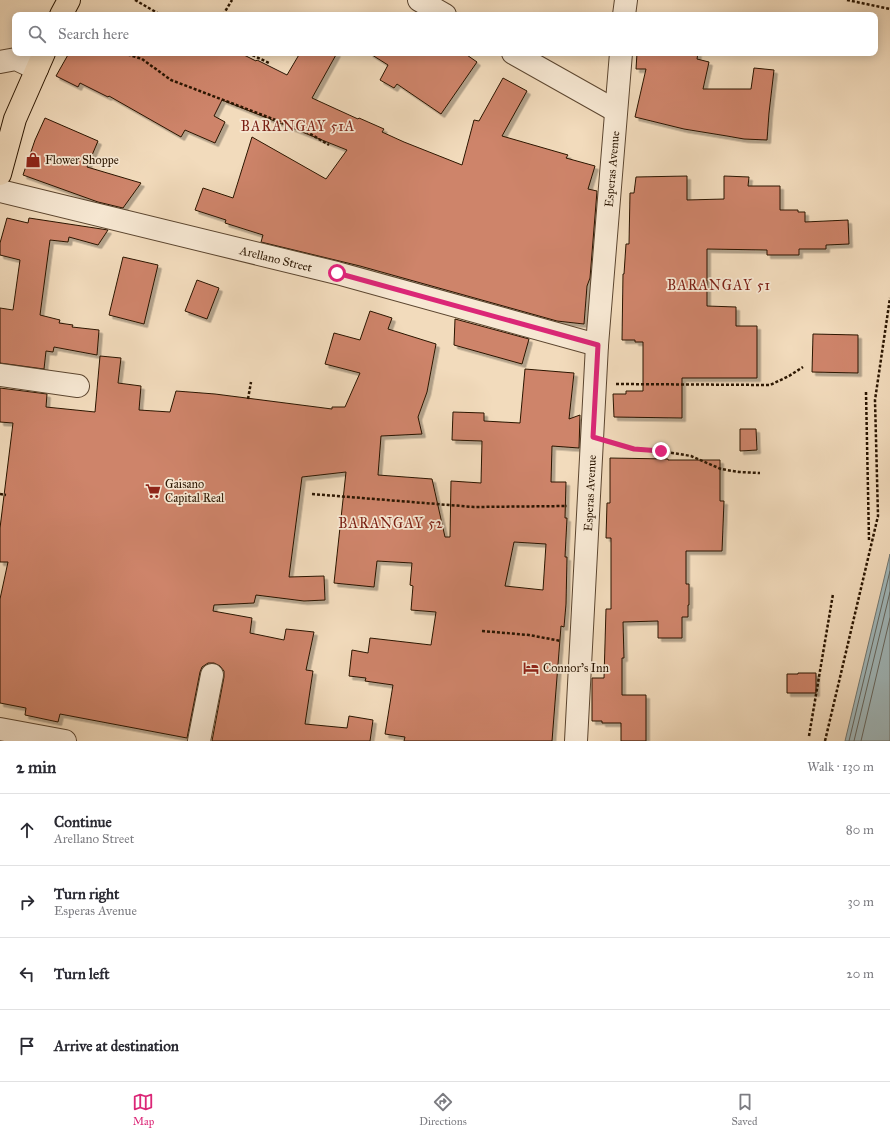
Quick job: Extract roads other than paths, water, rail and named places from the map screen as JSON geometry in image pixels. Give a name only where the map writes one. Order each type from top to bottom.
[{"type":"main road","points":[[63,12],[69,0]]},
{"type":"main road","points":[[0,174],[15,119],[40,61]]},
{"type":"street","points":[[418,0],[440,12]]},
{"type":"street","points":[[624,12],[626,0]]},
{"type":"street","points":[[518,56],[616,111]]},
{"type":"street","name":"Esperas Avenue","points":[[576,741],[595,383],[621,56]]},
{"type":"street","points":[[0,62],[16,59],[40,61]]},
{"type":"street","name":"Arellano Street","points":[[0,191],[337,273],[598,345]]},
{"type":"street","points":[[0,375],[78,386]]},
{"type":"street","points":[[199,741],[212,675]]},
{"type":"street","points":[[0,728],[65,741]]},
{"type":"water","points":[[890,554],[890,741],[845,741]]},
{"type":"place","name":"Flower Shoppe","points":[[33,160]]},
{"type":"place","name":"Gaisano Capital Real","points":[[153,491]]},
{"type":"place","name":"Connor's Inn","points":[[531,668]]},
{"type":"district","name":"BARANGAY 51A","points":[[298,126]]},
{"type":"district","name":"BARANGAY 51","points":[[719,285]]},
{"type":"district","name":"BARANGAY 52","points":[[391,523]]}]
